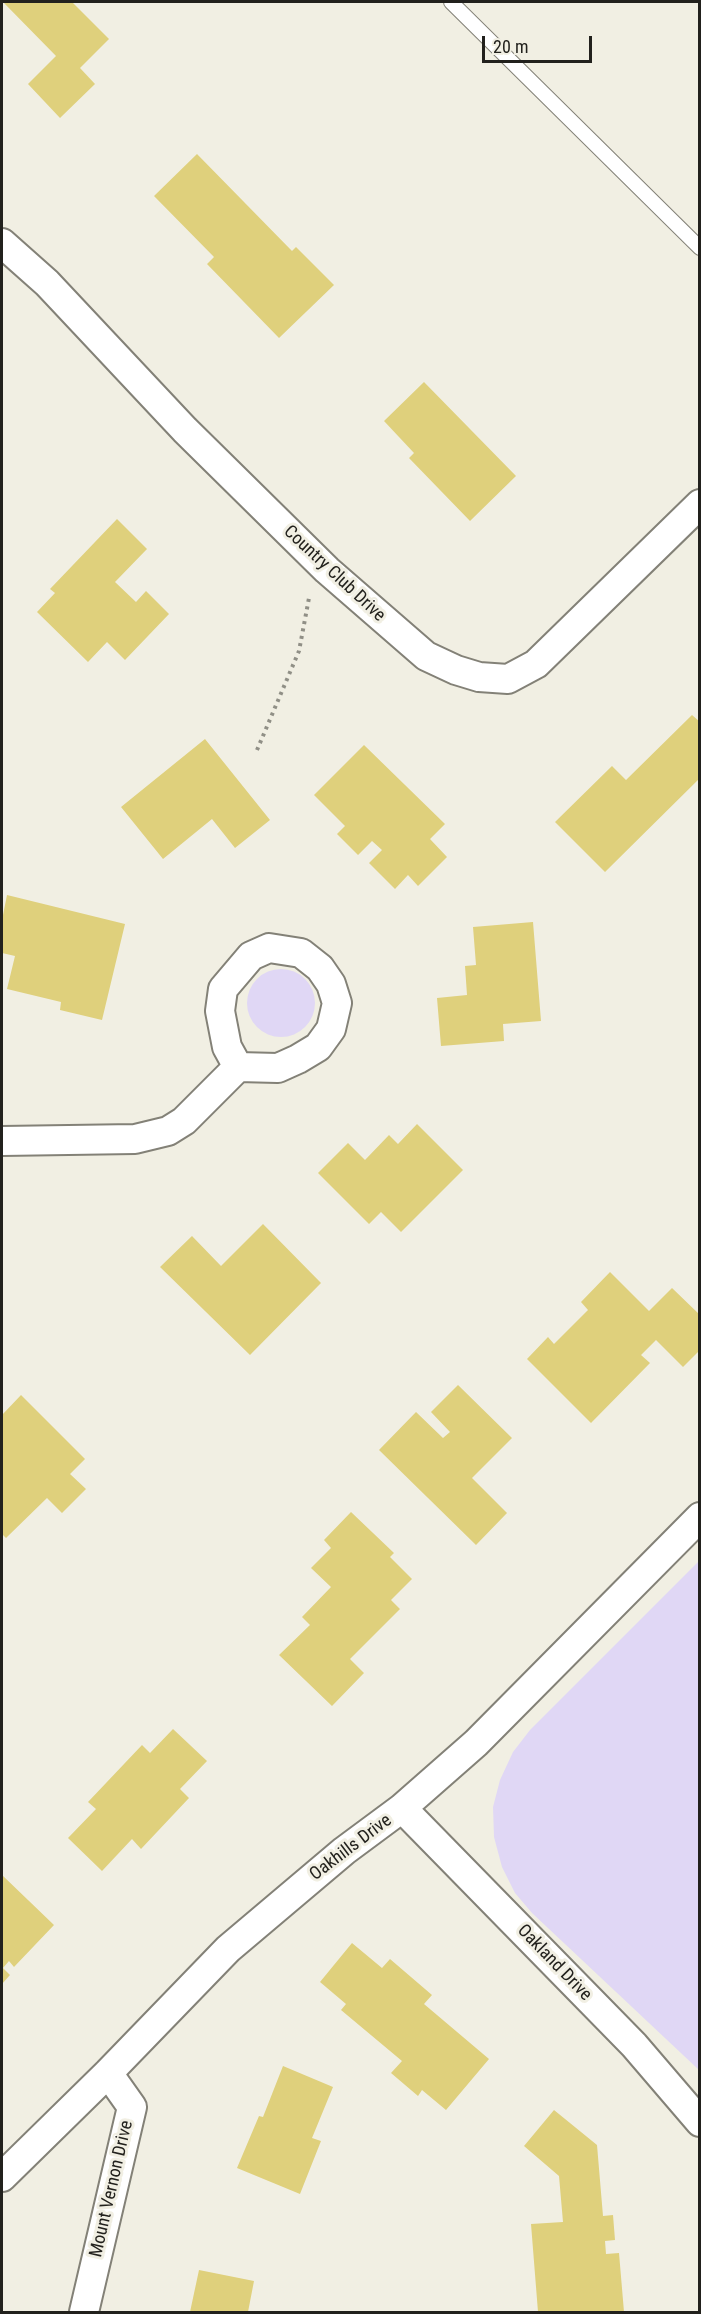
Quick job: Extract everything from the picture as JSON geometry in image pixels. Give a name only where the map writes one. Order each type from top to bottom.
[{"type":"street","name":"Country Club Drive","points":[[2,243],[47,284],[185,430],[327,570],[426,656],[456,670],[479,677],[508,679],[536,664],[699,504]]},
{"type":"street","points":[[2,1141],[135,1139],[168,1131],[184,1121],[238,1067],[278,1068],[318,1047],[331,1029],[337,1003],[331,984],[320,968],[301,952],[269,948],[251,956],[224,989],[220,1011],[227,1047],[238,1067]]},
{"type":"street","name":"Oakhills Drive","points":[[2,2177],[108,2073],[228,1949],[344,1851],[402,1808],[476,1743],[699,1517]]},
{"type":"street","name":"Oakland Drive","points":[[402,1808],[634,2045],[699,2122]]},
{"type":"street","name":"Mount Vernon Drive","points":[[84,2313],[132,2107],[108,2073]]},
{"type":"lane","points":[[451,2],[699,248]]},
{"type":"path","points":[[257,750],[299,651],[307,602],[327,570]]},
{"type":"shaded area","points":[[274,969],[288,969],[300,974],[310,984],[315,1003],[310,1022],[300,1032],[288,1037],[274,1037],[262,1032],[252,1022],[247,1010],[247,996],[252,984],[262,974]]},
{"type":"shaded area","points":[[699,1561],[699,2070],[532,1913],[515,1893],[502,1867],[494,1837],[493,1807],[500,1780],[513,1752],[530,1730]]},
{"type":"building","points":[[72,2],[109,39],[80,68],[95,84],[60,118],[28,84],[56,56],[4,3]]},
{"type":"building","points":[[197,154],[292,251],[296,247],[334,285],[279,338],[207,264],[214,257],[154,196]]},
{"type":"building","points":[[424,382],[516,476],[470,521],[409,458],[414,453],[384,421]]},
{"type":"building","points":[[117,519],[147,549],[115,582],[136,602],[146,591],[169,614],[125,660],[107,642],[88,662],[37,612],[55,593],[50,589]]},
{"type":"building","points":[[692,715],[700,722],[700,778],[605,872],[555,822],[612,766],[626,780]]},
{"type":"building","points":[[205,739],[270,820],[235,848],[212,819],[163,859],[121,807]]},
{"type":"building","points":[[364,745],[445,824],[430,839],[447,857],[418,886],[408,875],[395,889],[369,863],[382,850],[372,841],[358,855],[337,834],[345,826],[314,795]]},
{"type":"building","points":[[7,895],[125,924],[102,1020],[60,1010],[61,1002],[7,989],[15,956],[2,953],[2,920]]},
{"type":"building","points":[[533,922],[541,1021],[503,1024],[504,1041],[441,1046],[437,998],[467,995],[465,966],[476,965],[473,927]]},
{"type":"building","points":[[417,1124],[463,1170],[401,1232],[381,1212],[369,1224],[318,1173],[348,1143],[365,1160],[389,1135],[398,1144]]},
{"type":"building","points":[[263,1224],[321,1283],[250,1355],[160,1267],[192,1236],[221,1266]]},
{"type":"building","points":[[610,1272],[649,1311],[672,1288],[700,1315],[700,1350],[683,1367],[656,1340],[641,1355],[650,1363],[591,1423],[527,1359],[548,1337],[554,1344],[588,1310],[581,1302]]},
{"type":"building","points":[[458,1385],[512,1438],[472,1478],[507,1513],[476,1545],[379,1450],[416,1412],[443,1438],[450,1432],[431,1412]]},
{"type":"building","points":[[21,1395],[85,1459],[70,1474],[86,1489],[62,1513],[47,1498],[6,1538],[2,1534],[2,1415]]},
{"type":"building","points":[[351,1512],[394,1553],[390,1557],[412,1579],[391,1600],[400,1609],[350,1659],[364,1673],[332,1706],[279,1655],[310,1625],[302,1617],[331,1587],[311,1568],[331,1548],[324,1540]]},
{"type":"building","points":[[173,1729],[207,1761],[180,1789],[189,1798],[141,1849],[132,1839],[102,1871],[68,1838],[96,1809],[88,1802],[142,1745],[150,1753]]},
{"type":"building","points":[[2,1875],[54,1925],[14,1967],[9,1961],[3,1968],[10,1975],[2,1984]]},
{"type":"building","points":[[352,1943],[382,1968],[390,1959],[432,1995],[424,2004],[489,2059],[446,2110],[422,2090],[418,2096],[391,2073],[402,2061],[341,2010],[346,2004],[320,1982]]},
{"type":"building","points":[[283,2066],[333,2087],[312,2138],[321,2141],[300,2194],[237,2168],[259,2116],[263,2117]]},
{"type":"building","points":[[554,2110],[597,2145],[603,2216],[613,2215],[615,2240],[605,2241],[606,2254],[619,2253],[624,2312],[538,2312],[531,2224],[563,2222],[559,2176],[524,2146]]},
{"type":"building","points":[[199,2270],[254,2281],[248,2312],[190,2312]]}]
